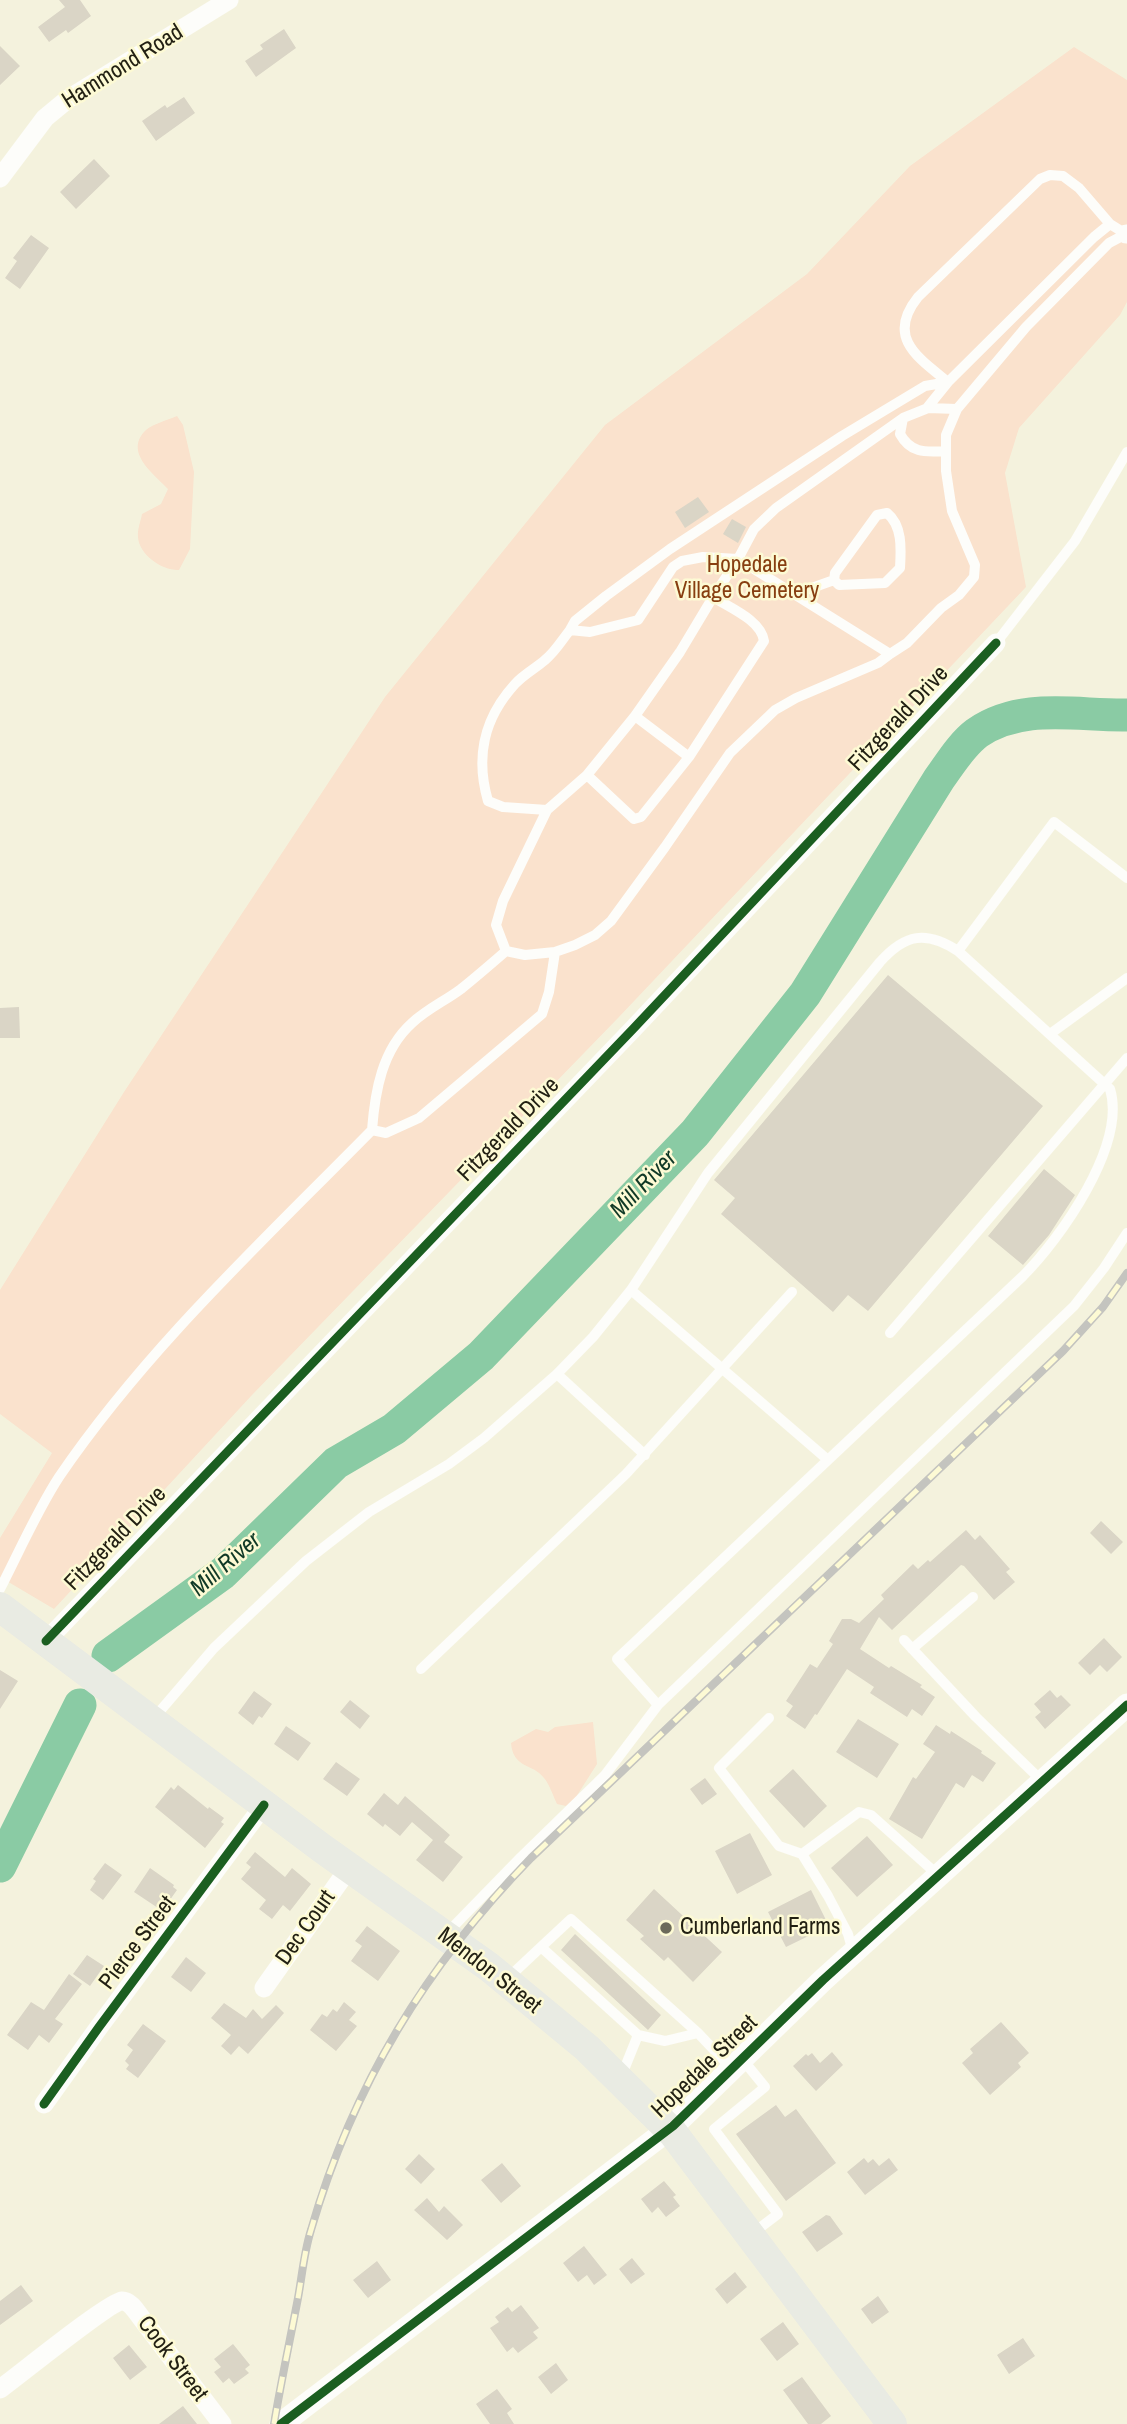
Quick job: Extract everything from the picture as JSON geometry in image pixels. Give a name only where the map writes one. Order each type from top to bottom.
[{"type":"main road","name":"Mendon Street","points":[[0,1607],[505,1981],[587,2048],[669,2129],[892,2424]]},
{"type":"street","name":"Hammond Road","points":[[0,178],[45,118],[68,99],[229,0]]},
{"type":"street","name":"Fitzgerald Drive","points":[[46,1641],[634,1029],[996,643]]},
{"type":"street","name":"Hopedale Street","points":[[282,2424],[669,2129],[853,1952],[1127,1704]]},
{"type":"street","name":"Pierce Street","points":[[44,2104],[264,1805]]},
{"type":"street","name":"Dec Court","points":[[264,1987],[349,1868]]},
{"type":"street","name":"Cook Street","points":[[0,2389],[118,2302],[129,2304],[142,2319],[222,2424]]},
{"type":"lane","points":[[948,382],[921,360],[908,342],[904,330],[907,311],[918,297],[1040,179],[1050,175],[1063,176],[1079,188],[1121,231]]},
{"type":"lane","points":[[927,408],[948,382],[1094,237],[1121,231]]},
{"type":"lane","points":[[506,951],[525,955],[555,952],[595,935],[611,921],[730,753],[775,710],[796,698],[878,663],[906,643],[974,578],[975,565],[952,511],[946,471],[946,435],[957,409],[1026,327],[1121,231]]},
{"type":"lane","points":[[547,810],[503,807],[488,801],[482,779],[483,744],[495,708],[517,681],[547,659],[575,621],[660,557],[830,443],[925,386],[948,382]]},
{"type":"lane","points":[[506,951],[496,925],[503,901],[547,810],[587,775],[635,716],[680,652],[754,529],[776,508],[903,418],[927,408],[957,409]]},
{"type":"lane","points":[[903,418],[900,434],[905,444],[915,451],[946,451]]},
{"type":"lane","points":[[996,643],[1075,541],[1127,452]]},
{"type":"lane","points":[[887,513],[894,518],[901,544],[900,568],[885,583],[839,585],[834,580],[835,573],[877,515],[887,513]]},
{"type":"lane","points":[[570,630],[590,632],[638,620],[651,603],[664,577],[681,561],[703,556],[738,559],[890,654]]},
{"type":"lane","points":[[795,594],[834,580]]},
{"type":"lane","points":[[587,775],[634,819],[641,817],[689,757],[764,641],[763,631],[713,597]]},
{"type":"lane","points":[[635,716],[689,757]]},
{"type":"lane","points":[[958,951],[1054,822],[1127,878]]},
{"type":"lane","points":[[152,1721],[214,1648],[306,1561],[369,1512],[466,1451],[557,1374],[593,1338],[631,1290],[708,1173],[891,950],[911,938],[940,941],[958,951],[1105,1084],[1116,1102],[1116,1128],[1100,1178],[1082,1209],[1023,1276],[617,1659],[658,1705]]},
{"type":"lane","points":[[0,1589],[58,1479],[109,1409],[233,1270],[372,1130],[374,1102],[382,1070],[398,1037],[413,1022],[459,990],[506,951]]},
{"type":"lane","points":[[372,1130],[386,1133],[419,1118],[542,1014],[549,992],[555,952]]},
{"type":"lane","points":[[1050,1034],[1127,978]]},
{"type":"lane","points":[[890,1333],[1127,1058]]},
{"type":"lane","points":[[444,1936],[605,1775],[658,1705],[1074,1306],[1127,1233]]},
{"type":"lane","points":[[631,1290],[828,1460]]},
{"type":"lane","points":[[421,1669],[645,1455],[792,1292]]},
{"type":"lane","points":[[557,1374],[645,1455]]},
{"type":"lane","points":[[912,1649],[973,1597]]},
{"type":"lane","points":[[904,1640],[976,1717],[1043,1782]]},
{"type":"lane","points":[[769,1718],[719,1768],[779,1846],[802,1854],[843,1925],[853,1952]]},
{"type":"lane","points":[[802,1854],[859,1812],[871,1815],[939,1876]]},
{"type":"lane","points":[[505,1981],[571,1919],[698,2033],[765,2087],[714,2129],[778,2214],[750,2235]]},
{"type":"lane","points":[[541,1947],[638,2035],[665,2041],[698,2033]]},
{"type":"lane","points":[[620,2080],[638,2035]]},
{"type":"green space","name":"Hopedale Village Cemetery","points":[[1074,47],[1127,80],[1127,302],[1120,315],[1019,428],[1005,473],[1026,587],[618,1018],[252,1395],[54,1609],[0,1577],[0,1538],[52,1453],[0,1414],[0,1290],[124,1092],[385,697],[605,425],[807,274],[910,166]]},
{"type":"green space","points":[[177,416],[183,425],[194,472],[190,549],[179,570],[173,570],[153,561],[139,544],[142,514],[161,504],[168,489],[143,462],[138,446],[146,430]]},
{"type":"green space","points":[[593,1722],[597,1764],[576,1797],[566,1806],[557,1804],[540,1773],[515,1757],[511,1743],[536,1729],[548,1732],[555,1727]]},
{"type":"building","points":[[59,0],[80,0],[91,16],[68,33],[66,30],[49,42],[38,27],[65,7]]},
{"type":"building","points":[[284,29],[296,48],[256,77],[245,61],[263,49],[260,45]]},
{"type":"building","points":[[0,46],[20,66],[0,85]]},
{"type":"building","points":[[184,97],[195,113],[156,141],[142,121],[165,105],[167,108]]},
{"type":"building","points":[[94,159],[110,176],[76,209],[60,192]]},
{"type":"building","points":[[31,235],[49,248],[20,289],[5,278],[17,261],[13,258]]},
{"type":"building","points":[[698,497],[709,512],[685,528],[675,512]]},
{"type":"building","points":[[732,519],[746,527],[738,543],[723,534]]},
{"type":"building","points":[[888,975],[1043,1106],[868,1311],[848,1295],[833,1312],[721,1214],[735,1198],[714,1180]]},
{"type":"building","points":[[19,1007],[20,1038],[0,1038],[0,1008]]},
{"type":"building","points":[[1044,1169],[1075,1195],[1049,1235],[1023,1265],[988,1236]]},
{"type":"building","points":[[1101,1521],[1123,1542],[1111,1554],[1090,1533]]},
{"type":"building","points":[[966,1530],[975,1540],[980,1535],[1010,1569],[1006,1572],[1015,1582],[994,1600],[961,1565],[892,1630],[879,1617],[860,1649],[922,1685],[920,1687],[935,1697],[922,1716],[912,1709],[907,1717],[870,1693],[874,1687],[847,1669],[805,1729],[786,1716],[793,1706],[786,1701],[810,1664],[817,1668],[833,1644],[829,1641],[842,1619],[859,1623],[884,1599],[881,1595],[913,1564],[918,1569],[928,1560],[930,1562]]},
{"type":"building","points":[[1104,1638],[1122,1657],[1107,1672],[1100,1665],[1090,1675],[1078,1663]]},
{"type":"building","points":[[0,1670],[18,1681],[0,1709]]},
{"type":"building","points":[[1050,1690],[1057,1698],[1061,1695],[1071,1705],[1045,1729],[1035,1717],[1041,1712],[1034,1704]]},
{"type":"building","points":[[254,1691],[272,1704],[253,1725],[238,1713]]},
{"type":"building","points":[[350,1700],[370,1716],[360,1729],[340,1712]]},
{"type":"building","points":[[858,1719],[899,1744],[877,1778],[836,1752]]},
{"type":"building","points":[[936,1725],[950,1734],[951,1731],[996,1763],[983,1782],[972,1775],[964,1788],[956,1783],[922,1839],[889,1819],[913,1777],[916,1779],[935,1752],[923,1744]]},
{"type":"building","points":[[286,1726],[311,1743],[298,1761],[274,1744]]},
{"type":"building","points":[[336,1762],[360,1779],[347,1796],[323,1779]]},
{"type":"building","points":[[793,1769],[827,1806],[804,1828],[769,1791]]},
{"type":"building","points":[[705,1778],[717,1794],[702,1805],[690,1789]]},
{"type":"building","points":[[178,1785],[224,1818],[221,1822],[224,1824],[205,1848],[155,1807],[171,1787],[174,1790]]},
{"type":"building","points":[[384,1793],[398,1805],[405,1796],[450,1835],[444,1842],[463,1857],[443,1882],[416,1860],[433,1840],[412,1822],[400,1836],[367,1814]]},
{"type":"building","points":[[750,1833],[772,1875],[737,1894],[715,1851]]},
{"type":"building","points":[[867,1836],[893,1865],[857,1897],[831,1868]]},
{"type":"building","points":[[255,1852],[285,1877],[292,1868],[311,1884],[290,1911],[283,1905],[272,1919],[259,1909],[266,1900],[241,1879],[251,1867],[246,1863]]},
{"type":"building","points":[[105,1863],[122,1875],[103,1900],[90,1890],[96,1881],[93,1879]]},
{"type":"building","points":[[150,1868],[177,1890],[167,1904],[163,1901],[158,1908],[134,1892]]},
{"type":"building","name":"Cumberland Farms","points":[[654,1889],[722,1952],[693,1982],[668,1957],[664,1961],[640,1939],[644,1936],[626,1920]]},
{"type":"building","points":[[811,1890],[829,1926],[786,1947],[768,1912]]},
{"type":"building","points":[[367,1926],[400,1951],[378,1981],[351,1961],[362,1946],[355,1941]]},
{"type":"building","name":"Cumberland Farms","points":[[575,1934],[661,2015],[648,2030],[561,1950]]},
{"type":"building","points":[[87,1955],[104,1966],[90,1986],[73,1974]]},
{"type":"building","points":[[186,1957],[206,1973],[191,1992],[171,1977]]},
{"type":"building","points":[[69,1974],[82,1984],[55,2019],[63,2024],[49,2043],[39,2035],[28,2050],[7,2035],[31,2002],[44,2010]]},
{"type":"building","points":[[344,2002],[356,2012],[349,2020],[357,2026],[336,2051],[310,2030],[322,2014],[327,2017],[333,2009],[337,2012]]},
{"type":"building","points":[[224,2003],[246,2018],[253,2009],[262,2019],[276,2005],[284,2013],[248,2054],[239,2046],[231,2055],[221,2046],[231,2035],[211,2018]]},
{"type":"building","points":[[1001,2022],[1029,2053],[1018,2063],[1021,2067],[990,2095],[962,2063],[973,2053],[970,2049]]},
{"type":"building","points":[[143,2024],[166,2041],[138,2078],[126,2069],[129,2065],[125,2061],[133,2050],[127,2045]]},
{"type":"building","points":[[832,2052],[843,2065],[816,2091],[793,2066],[806,2054],[808,2056],[812,2053],[820,2063]]},
{"type":"building","points":[[776,2105],[785,2117],[796,2109],[836,2163],[786,2201],[736,2134]]},
{"type":"building","points":[[419,2154],[435,2169],[421,2184],[405,2169]]},
{"type":"building","points":[[864,2158],[868,2163],[873,2159],[879,2166],[889,2158],[898,2170],[865,2195],[847,2172]]},
{"type":"building","points":[[502,2163],[521,2186],[501,2203],[481,2180]]},
{"type":"building","points":[[664,2181],[676,2195],[673,2197],[680,2206],[666,2217],[658,2207],[652,2213],[641,2199]]},
{"type":"building","points":[[427,2198],[439,2212],[444,2206],[463,2225],[447,2240],[414,2210]]},
{"type":"building","points":[[826,2215],[830,2216],[843,2234],[817,2252],[802,2232]]},
{"type":"building","points":[[584,2246],[607,2275],[594,2285],[587,2275],[578,2282],[563,2263]]},
{"type":"building","points":[[632,2258],[645,2274],[631,2284],[619,2269]]},
{"type":"building","points":[[377,2261],[391,2280],[368,2298],[353,2280]]},
{"type":"building","points":[[735,2272],[747,2287],[727,2304],[715,2289]]},
{"type":"building","points":[[21,2285],[33,2301],[0,2325],[0,2301]]},
{"type":"building","points":[[878,2296],[889,2312],[872,2324],[861,2309]]},
{"type":"building","points":[[521,2305],[539,2328],[533,2332],[538,2338],[518,2353],[513,2347],[507,2352],[490,2328],[499,2322],[495,2317],[508,2307],[512,2312]]},
{"type":"building","points":[[783,2322],[799,2344],[777,2361],[760,2339]]},
{"type":"building","points":[[1023,2338],[1035,2356],[1009,2374],[997,2355]]},
{"type":"building","points":[[233,2344],[250,2365],[245,2369],[249,2373],[234,2384],[229,2378],[223,2383],[214,2372],[221,2367],[214,2359]]},
{"type":"building","points":[[129,2345],[147,2367],[130,2380],[113,2358]]},
{"type":"building","points":[[556,2363],[568,2380],[551,2394],[538,2377]]},
{"type":"building","points":[[802,2377],[831,2416],[821,2424],[808,2424],[783,2390]]},
{"type":"building","points":[[497,2389],[512,2409],[507,2413],[514,2424],[490,2424],[476,2404]]},
{"type":"building","points":[[183,2406],[197,2424],[159,2424]]},
{"type":"waterway","name":"Mill River","points":[[108,1656],[223,1573],[336,1463],[394,1429],[481,1356],[695,1133],[805,994],[939,779],[971,738],[994,723],[1031,714],[1127,715]]},
{"type":"waterway","name":"Mill River","points":[[0,1866],[80,1705]]},
{"type":"railway","points":[[274,2424],[307,2247],[328,2177],[371,2077],[397,2030],[458,1941],[531,1858],[1063,1351],[1103,1307],[1127,1273]]},
{"type":"cycle path","points":[[46,1641],[633,1029],[996,643]]},
{"type":"cycle path","points":[[281,2424],[673,2126],[823,1980],[1127,1705]]},
{"type":"cycle path","points":[[44,2104],[264,1805]]},
{"type":"place","name":"Cumberland Farms","points":[[666,1928]]}]
